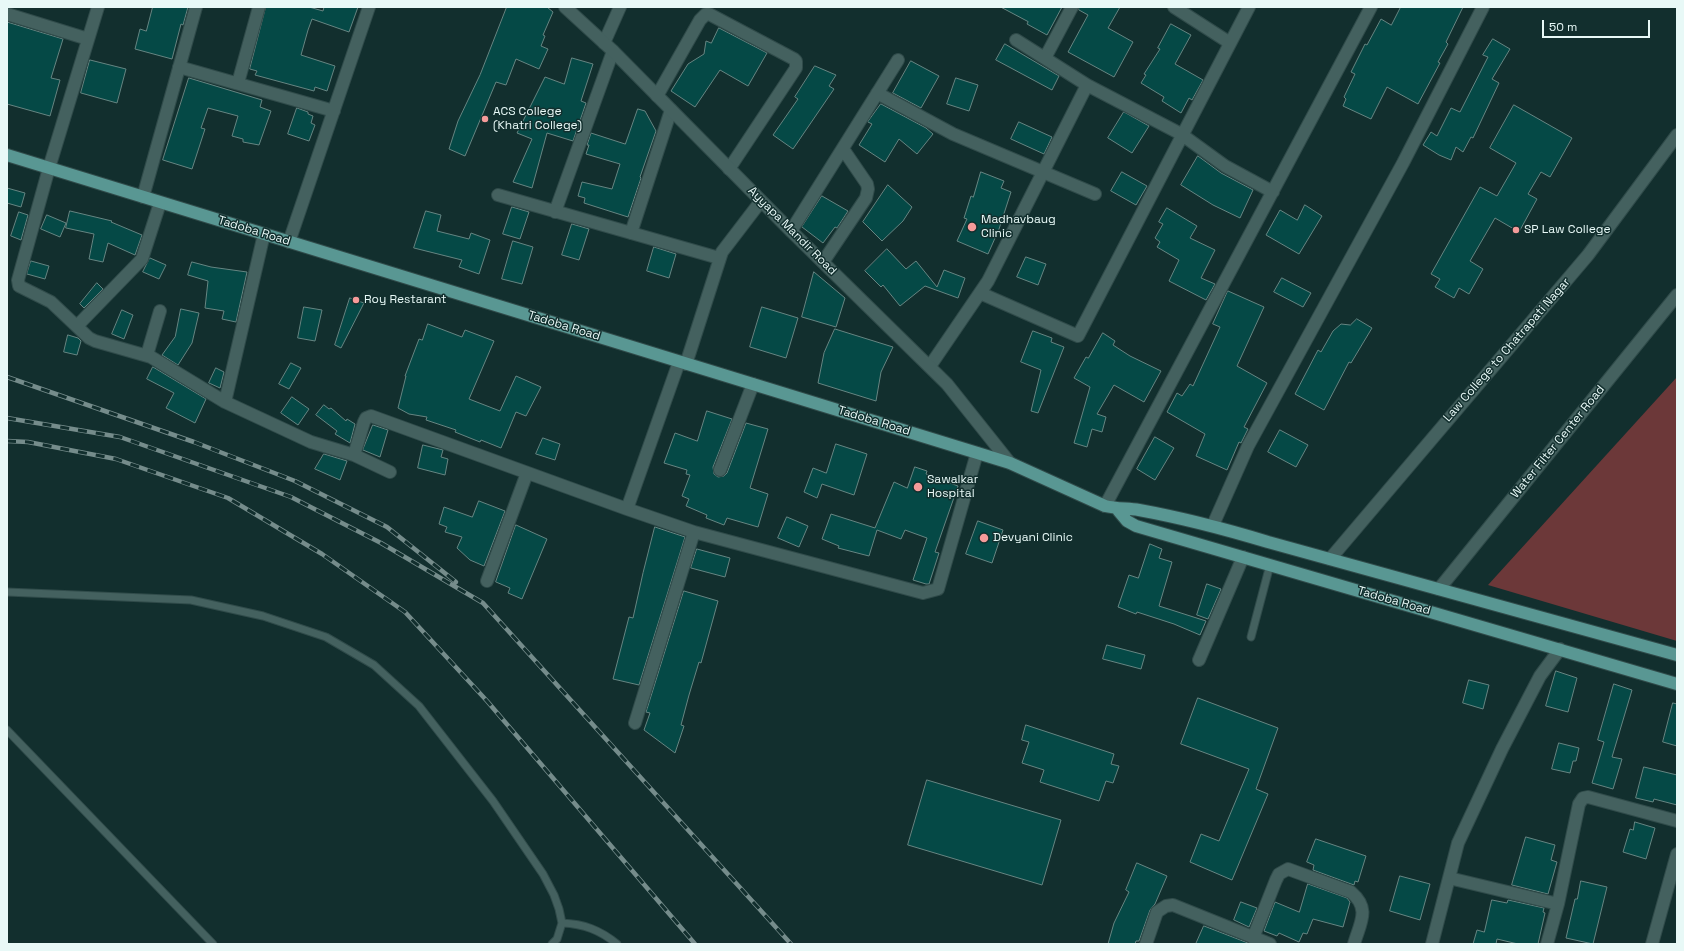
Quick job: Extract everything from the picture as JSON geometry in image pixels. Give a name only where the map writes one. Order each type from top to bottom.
[{"type":"main road","name":"Tadoba Road","points":[[7,155],[1010,463],[1111,508],[1126,521],[1136,526],[1677,684]]},
{"type":"main road","name":"Tadoba Road","points":[[1111,508],[1138,509],[1213,525],[1677,655]]},
{"type":"street","points":[[98,7],[48,168],[18,284],[22,289],[51,302],[89,338],[102,344],[147,355],[225,402],[311,442],[354,455],[390,472]]},
{"type":"street","points":[[143,197],[196,7]]},
{"type":"street","points":[[238,83],[260,7]]},
{"type":"street","points":[[289,242],[369,7]]},
{"type":"street","name":"Ayyapa Mandir Road","points":[[565,7],[608,47],[791,231],[930,366],[947,384],[1010,463]]},
{"type":"street","points":[[555,212],[620,7]]},
{"type":"street","points":[[1044,58],[1072,7]]},
{"type":"street","points":[[1174,7],[1230,42]]},
{"type":"street","points":[[980,293],[1078,336],[1181,134],[1249,7]]},
{"type":"street","points":[[1111,508],[1273,192],[1371,7]]},
{"type":"street","points":[[1213,525],[1248,446],[1403,163],[1483,7]]},
{"type":"street","points":[[7,14],[88,39]]},
{"type":"street","points":[[657,96],[700,20],[706,14],[709,14],[796,61],[796,68],[729,169]]},
{"type":"street","points":[[1016,40],[1087,85],[1181,134],[1225,166],[1273,192]]},
{"type":"street","points":[[791,231],[898,60]]},
{"type":"street","points":[[179,67],[334,110]]},
{"type":"street","points":[[930,366],[988,281],[1087,85]]},
{"type":"street","points":[[877,94],[953,134],[1095,194]]},
{"type":"street","points":[[631,233],[671,110]]},
{"type":"street","name":"Law College to Chatrapati Nagar","points":[[1330,559],[1588,255],[1677,135]]},
{"type":"street","points":[[823,262],[868,193],[867,184],[842,149]]},
{"type":"street","points":[[498,195],[719,258]]},
{"type":"street","points":[[627,509],[683,363],[719,258],[725,246],[761,201]]},
{"type":"street","points":[[77,326],[142,259],[160,202]]},
{"type":"street","points":[[225,402],[264,234]]},
{"type":"street","name":"Water Filter Center Road","points":[[1439,589],[1677,295]]},
{"type":"street","points":[[147,355],[160,311]]},
{"type":"street","points":[[720,470],[753,384]]},
{"type":"street","points":[[354,455],[364,422],[366,418],[371,416],[694,532],[926,593],[938,589],[977,453]]},
{"type":"street","points":[[487,581],[527,473]]},
{"type":"street","points":[[635,723],[694,532]]},
{"type":"street","points":[[1199,660],[1243,557]]},
{"type":"street","points":[[1432,944],[1458,843],[1502,749],[1540,676],[1560,649]]},
{"type":"street","points":[[1547,944],[1558,904],[1579,804],[1583,798],[1588,797],[1677,820]]},
{"type":"street","points":[[1652,944],[1674,879],[1677,854]]},
{"type":"street","points":[[1253,938],[1279,874],[1288,869],[1351,892],[1358,898],[1364,913],[1354,944]]},
{"type":"street","points":[[1449,878],[1558,904]]},
{"type":"street","points":[[1146,944],[1157,912],[1166,906],[1173,905],[1270,944]]},
{"type":"lane","points":[[1252,637],[1270,565]]},
{"type":"lane","points":[[7,592],[191,600],[263,616],[326,637],[374,665],[418,706],[493,801],[544,874],[554,895],[562,923],[557,939],[552,944]]},
{"type":"lane","points":[[7,730],[213,944]]},
{"type":"lane","points":[[562,923],[580,924],[607,935],[617,944]]},
{"type":"shaded area","points":[[1677,377],[1677,641],[1488,585]]},
{"type":"building","points":[[153,7],[188,7],[183,25],[181,24],[172,59],[135,49],[140,29],[146,31]]},
{"type":"building","points":[[266,7],[309,7],[323,11],[324,7],[358,7],[349,32],[312,19],[301,55],[335,66],[327,91],[315,87],[314,91],[255,75],[257,71],[250,69]]},
{"type":"building","points":[[507,7],[547,7],[553,12],[543,35],[545,36],[541,46],[548,49],[539,69],[516,59],[506,85],[496,82],[465,156],[449,149],[458,121],[480,75]]},
{"type":"building","points":[[1001,7],[1062,7],[1047,35],[1027,24],[1028,22]]},
{"type":"building","points":[[1079,7],[1120,7],[1108,28],[1133,42],[1114,77],[1068,52],[1088,15],[1079,10]]},
{"type":"building","points":[[1401,7],[1463,7],[1446,42],[1448,44],[1438,62],[1440,63],[1418,104],[1387,87],[1371,119],[1343,106],[1346,99],[1344,97],[1355,74],[1351,72],[1365,44],[1367,45],[1381,19],[1391,25]]},
{"type":"building","points":[[7,22],[63,39],[51,78],[60,80],[50,116],[7,104]]},
{"type":"building","points":[[1171,24],[1191,35],[1175,64],[1203,80],[1192,100],[1189,98],[1181,113],[1162,101],[1164,97],[1141,83],[1146,75],[1144,74],[1160,49],[1158,48]]},
{"type":"building","points":[[719,28],[767,53],[748,86],[720,70],[695,107],[671,91],[688,64],[704,54],[706,41],[711,43]]},
{"type":"building","points":[[1493,39],[1510,49],[1492,79],[1499,83],[1473,138],[1471,137],[1463,152],[1456,147],[1451,160],[1439,155],[1423,145],[1431,132],[1437,136],[1451,108],[1460,112],[1488,57],[1483,55]]},
{"type":"building","points":[[1005,44],[1059,76],[1052,90],[996,60]]},
{"type":"building","points":[[572,58],[593,64],[581,101],[586,103],[573,141],[547,133],[532,188],[513,182],[532,139],[517,133],[545,77],[564,84]]},
{"type":"building","points":[[90,60],[126,69],[117,103],[81,93]]},
{"type":"building","points":[[911,61],[939,76],[921,108],[893,93]]},
{"type":"building","points":[[815,66],[836,75],[829,86],[834,89],[793,149],[773,135],[798,99],[795,97]]},
{"type":"building","points":[[189,78],[262,100],[260,107],[271,111],[259,145],[243,142],[243,139],[232,136],[238,116],[208,108],[201,128],[205,129],[192,169],[163,160]]},
{"type":"building","points":[[956,78],[978,85],[969,111],[947,104]]},
{"type":"building","points":[[881,104],[926,128],[933,134],[917,154],[899,139],[885,162],[859,145],[872,124],[868,122]]},
{"type":"building","points":[[1514,105],[1572,138],[1550,177],[1541,172],[1528,194],[1537,199],[1519,232],[1495,218],[1470,261],[1483,269],[1469,294],[1459,288],[1454,298],[1435,287],[1440,279],[1431,274],[1480,187],[1497,196],[1516,163],[1490,148]]},
{"type":"building","points":[[297,108],[308,112],[308,114],[313,116],[311,123],[315,125],[309,141],[288,134]]},
{"type":"building","points":[[638,109],[645,111],[656,131],[628,217],[584,203],[585,198],[578,196],[582,182],[612,189],[620,164],[586,154],[591,133],[625,144]]},
{"type":"building","points":[[1124,112],[1149,126],[1132,153],[1108,138]]},
{"type":"building","points":[[1019,122],[1052,137],[1044,154],[1011,139]]},
{"type":"building","points":[[1198,156],[1221,173],[1253,190],[1240,218],[1213,205],[1181,185]]},
{"type":"building","points":[[981,172],[1004,181],[1001,188],[1011,192],[999,229],[988,254],[957,241],[967,219],[964,218]]},
{"type":"building","points":[[1122,172],[1147,186],[1136,205],[1111,191]]},
{"type":"building","points":[[888,185],[912,207],[903,221],[882,241],[863,222]]},
{"type":"building","points":[[7,188],[25,193],[21,207],[7,203]]},
{"type":"building","points":[[822,196],[848,211],[837,228],[835,227],[823,243],[802,227]]},
{"type":"building","points":[[1305,205],[1322,216],[1299,254],[1266,235],[1280,210],[1297,220]]},
{"type":"building","points":[[512,207],[529,212],[520,239],[503,234]]},
{"type":"building","points":[[1167,208],[1197,226],[1190,238],[1215,250],[1201,278],[1215,284],[1206,300],[1169,281],[1179,260],[1157,247],[1160,242],[1155,238],[1163,224],[1159,222]]},
{"type":"building","points":[[70,211],[112,221],[111,222],[142,235],[135,255],[108,243],[103,262],[89,259],[94,234],[66,228]]},
{"type":"building","points":[[426,211],[441,215],[437,231],[469,239],[471,233],[490,240],[479,274],[459,267],[462,260],[414,248]]},
{"type":"building","points":[[19,212],[28,215],[21,240],[11,236]]},
{"type":"building","points":[[47,215],[66,223],[60,237],[41,229]]},
{"type":"building","points":[[572,224],[589,229],[579,260],[562,255]]},
{"type":"building","points":[[513,241],[533,247],[522,284],[502,279]]},
{"type":"building","points":[[654,247],[676,254],[669,278],[647,271]]},
{"type":"building","points":[[887,249],[906,269],[916,261],[937,287],[944,270],[965,278],[958,298],[925,286],[900,306],[883,285],[881,287],[865,271]]},
{"type":"building","points":[[1026,257],[1046,264],[1038,285],[1017,277]]},
{"type":"building","points":[[150,258],[166,265],[159,279],[143,272]]},
{"type":"building","points":[[31,261],[49,266],[45,279],[27,274]]},
{"type":"building","points":[[192,262],[211,267],[247,272],[236,322],[222,319],[224,311],[205,308],[208,281],[188,275]]},
{"type":"building","points":[[814,272],[845,298],[836,327],[802,317]]},
{"type":"building","points":[[1282,278],[1311,293],[1303,307],[1274,292]]},
{"type":"building","points":[[97,283],[103,289],[84,308],[80,304]]},
{"type":"building","points":[[1228,291],[1264,307],[1237,366],[1267,383],[1244,427],[1248,429],[1241,443],[1239,442],[1227,470],[1196,456],[1205,434],[1167,412],[1177,393],[1182,396],[1190,384],[1193,386],[1220,327],[1213,324]]},
{"type":"building","points":[[350,298],[364,303],[341,348],[335,345]]},
{"type":"building","points":[[304,307],[322,310],[315,341],[298,338]]},
{"type":"building","points":[[762,307],[798,318],[786,358],[750,347]]},
{"type":"building","points":[[181,309],[199,313],[192,343],[178,365],[162,355],[175,337]]},
{"type":"building","points":[[122,310],[133,315],[124,339],[112,334]]},
{"type":"building","points":[[1357,319],[1372,328],[1351,363],[1349,362],[1324,410],[1295,394],[1318,350],[1321,352],[1333,331],[1341,324],[1350,325]]},
{"type":"building","points":[[428,324],[462,337],[465,330],[494,341],[469,399],[500,411],[516,376],[541,387],[526,416],[516,412],[501,448],[481,440],[480,442],[455,432],[456,430],[426,420],[427,417],[409,414],[398,408],[405,376],[419,339],[422,340]]},
{"type":"building","points":[[835,329],[893,347],[881,372],[876,401],[818,383],[824,353]]},
{"type":"building","points":[[1033,331],[1052,338],[1051,342],[1064,347],[1038,413],[1031,411],[1041,370],[1021,362]]},
{"type":"building","points":[[1103,333],[1115,341],[1113,345],[1130,356],[1161,371],[1144,402],[1114,385],[1097,414],[1106,417],[1102,432],[1092,429],[1087,447],[1074,443],[1090,387],[1074,378],[1086,357],[1088,358]]},
{"type":"building","points":[[68,335],[78,338],[81,341],[77,355],[64,352]]},
{"type":"building","points":[[291,363],[301,368],[289,389],[279,384]]},
{"type":"building","points":[[153,367],[206,399],[195,423],[166,408],[174,393],[147,379]]},
{"type":"building","points":[[216,368],[224,372],[220,388],[209,383]]},
{"type":"building","points":[[292,397],[309,409],[298,425],[281,413]]},
{"type":"building","points":[[324,405],[329,409],[331,408],[346,421],[347,419],[355,424],[350,443],[335,434],[337,431],[316,415]]},
{"type":"building","points":[[707,411],[732,419],[713,467],[714,474],[718,477],[724,476],[727,473],[746,423],[768,429],[750,488],[768,494],[758,527],[727,518],[724,525],[706,518],[707,515],[686,506],[689,499],[682,496],[690,475],[686,474],[687,470],[664,463],[675,433],[697,441]]},
{"type":"building","points":[[373,425],[388,430],[380,457],[363,450]]},
{"type":"building","points":[[1280,430],[1308,445],[1296,467],[1268,452]]},
{"type":"building","points":[[1155,437],[1174,448],[1155,480],[1137,469]]},
{"type":"building","points":[[543,438],[560,444],[555,460],[536,454]]},
{"type":"building","points":[[836,444],[867,454],[854,495],[822,484],[817,498],[804,492],[813,468],[826,473]]},
{"type":"building","points":[[423,445],[443,450],[441,457],[448,459],[445,475],[418,468]]},
{"type":"building","points":[[324,454],[347,461],[340,480],[315,469]]},
{"type":"building","points":[[915,467],[927,471],[926,474],[958,486],[935,552],[939,553],[929,584],[913,580],[927,538],[905,530],[901,539],[877,530],[869,556],[838,548],[839,546],[822,539],[831,514],[875,528],[894,482],[907,488]]},
{"type":"building","points":[[479,501],[505,511],[484,566],[470,560],[457,548],[462,537],[445,532],[447,527],[439,524],[444,507],[472,517]]},
{"type":"building","points":[[787,517],[808,526],[799,547],[778,538]]},
{"type":"building","points":[[978,521],[1003,530],[992,563],[966,554]]},
{"type":"building","points":[[516,525],[547,539],[522,599],[508,593],[510,588],[496,582]]},
{"type":"building","points":[[655,527],[685,537],[639,685],[613,679],[629,617],[633,618]]},
{"type":"building","points":[[1150,544],[1162,549],[1159,558],[1172,562],[1159,606],[1206,621],[1200,635],[1174,624],[1137,612],[1136,614],[1118,607],[1129,575],[1138,578]]},
{"type":"building","points":[[697,549],[730,558],[725,577],[691,568]]},
{"type":"building","points":[[1207,584],[1221,589],[1208,619],[1197,615]]},
{"type":"building","points":[[684,591],[718,601],[701,663],[699,662],[689,695],[681,725],[684,726],[675,753],[644,730],[650,713],[646,712]]},
{"type":"building","points":[[1107,645],[1145,655],[1141,669],[1103,659]]},
{"type":"building","points":[[1556,671],[1577,678],[1568,712],[1546,706]]},
{"type":"building","points":[[1469,680],[1489,685],[1483,709],[1463,703]]},
{"type":"building","points":[[1614,684],[1632,690],[1612,757],[1622,759],[1613,789],[1592,783],[1604,742],[1598,740]]},
{"type":"building","points":[[1198,698],[1278,728],[1256,789],[1268,794],[1232,880],[1190,862],[1201,834],[1219,841],[1249,769],[1181,744]]},
{"type":"building","points":[[1673,703],[1677,704],[1677,746],[1663,742]]},
{"type":"building","points":[[1026,725],[1114,754],[1111,764],[1119,766],[1113,783],[1106,781],[1099,801],[1040,782],[1044,770],[1022,763],[1029,742],[1022,740]]},
{"type":"building","points":[[1559,743],[1579,748],[1576,761],[1573,761],[1570,773],[1552,769]]},
{"type":"building","points":[[1644,767],[1677,775],[1677,805],[1654,799],[1653,802],[1636,798]]},
{"type":"building","points":[[927,780],[1061,820],[1042,885],[908,845]]},
{"type":"building","points":[[1635,822],[1655,828],[1646,859],[1623,852],[1630,829],[1633,830]]},
{"type":"building","points":[[1526,837],[1555,845],[1551,860],[1557,862],[1548,894],[1512,885]]},
{"type":"building","points":[[1316,839],[1366,856],[1358,882],[1355,881],[1354,885],[1313,870],[1314,865],[1307,862]]},
{"type":"building","points":[[1137,863],[1167,876],[1155,904],[1150,910],[1139,941],[1136,941],[1135,944],[1108,944],[1114,923],[1129,892],[1126,890]]},
{"type":"building","points":[[1400,876],[1430,884],[1420,920],[1390,911]]},
{"type":"building","points":[[1581,881],[1607,887],[1593,944],[1566,938],[1575,899],[1577,899]]},
{"type":"building","points":[[1308,884],[1347,898],[1350,902],[1343,927],[1313,919],[1307,934],[1303,933],[1299,942],[1279,933],[1277,936],[1264,931],[1275,902],[1299,912]]},
{"type":"building","points":[[1492,900],[1507,903],[1508,900],[1544,908],[1543,912],[1545,913],[1538,944],[1518,944],[1497,939],[1496,944],[1473,944],[1477,930],[1484,932]]},
{"type":"building","points":[[1241,902],[1257,908],[1249,927],[1234,920]]},
{"type":"building","points":[[1204,926],[1248,943],[1248,944],[1196,944]]},
{"type":"railway","points":[[7,377],[194,442],[295,481],[387,527],[456,582]]},
{"type":"railway","points":[[7,418],[120,437],[291,497],[381,543],[483,603],[791,944]]},
{"type":"railway","points":[[7,441],[28,442],[116,459],[228,498],[322,554],[405,612],[487,701],[695,944]]},
{"type":"place","name":"ACS College (Khatri College)","points":[[485,119]]},
{"type":"place","name":"Madhavbaug Clinic","points":[[972,227]]},
{"type":"place","name":"SP Law College","points":[[1516,230]]},
{"type":"place","name":"Roy Restarant","points":[[356,300]]},
{"type":"place","name":"Sawalkar Hospital","points":[[918,487]]},
{"type":"place","name":"Devyani Clinic","points":[[984,538]]}]
